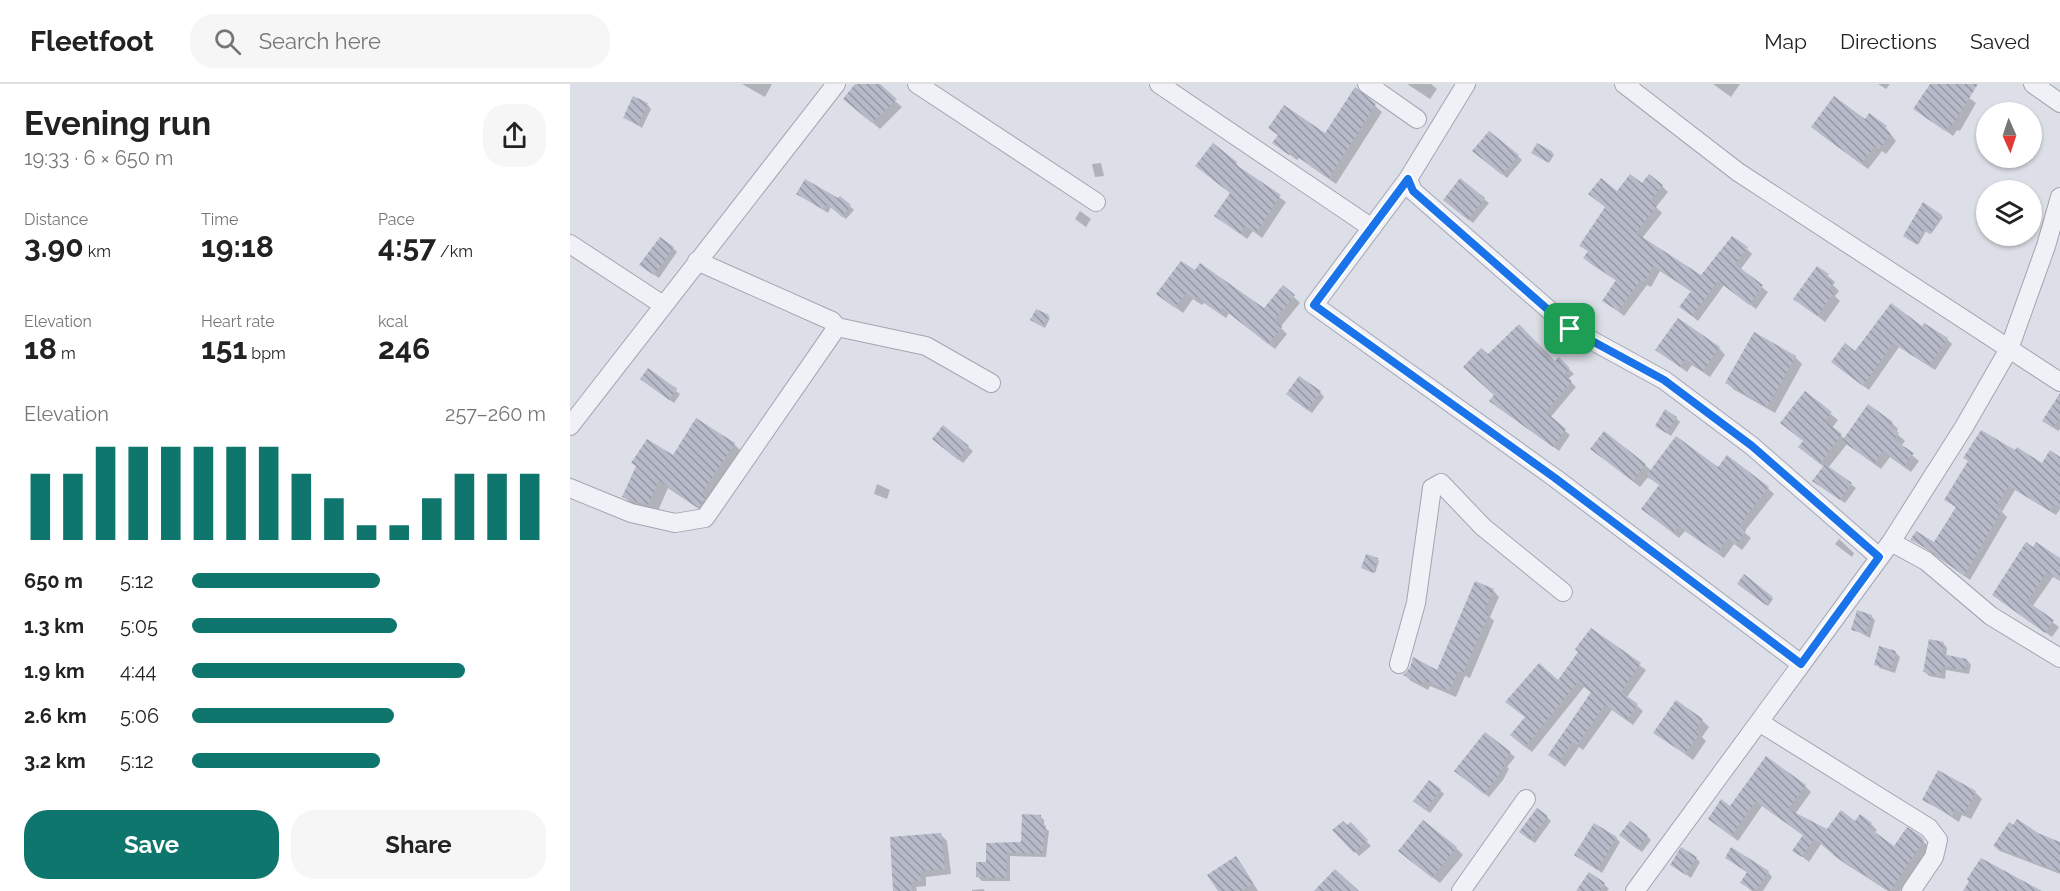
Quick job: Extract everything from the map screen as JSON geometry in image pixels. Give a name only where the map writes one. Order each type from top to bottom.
[{"type":"street","points":[[570,426],[836,84]]},
{"type":"street","points":[[917,84],[1096,202]]},
{"type":"street","points":[[1159,84],[1372,228]]},
{"type":"street","points":[[1367,84],[1417,119]]},
{"type":"street","points":[[1466,84],[1408,179],[1314,305],[1555,478],[1801,664]]},
{"type":"street","points":[[1624,84],[1738,172],[2060,382]]},
{"type":"street","points":[[2033,84],[2060,104]]},
{"type":"street","points":[[1408,179],[1413,191],[1570,329],[1664,380],[1752,446],[1879,557]]},
{"type":"street","points":[[1635,891],[1891,542],[1964,427],[2009,350],[2046,246],[2060,197]]},
{"type":"street","points":[[570,244],[663,305]]},
{"type":"street","points":[[697,261],[832,321],[837,327],[926,346],[991,383]]},
{"type":"street","points":[[570,488],[632,513],[675,523],[705,518],[837,327]]},
{"type":"street","points":[[1399,664],[1416,603],[1432,488],[1441,483],[1483,527],[1563,592]]},
{"type":"street","points":[[1891,542],[1926,561],[1991,616],[2060,658]]},
{"type":"street","points":[[1759,722],[1929,828],[1938,840],[1934,857],[1911,891]]},
{"type":"street","points":[[1461,891],[1526,799]]},
{"type":"building","points":[[855,84],[880,84],[897,99],[872,123],[843,99]]},
{"type":"building","points":[[1930,84],[1978,84],[1952,126],[1950,124],[1945,131],[1913,109]]},
{"type":"building","points":[[1355,87],[1376,104],[1329,178],[1291,152],[1289,155],[1272,143],[1278,135],[1268,128],[1284,105],[1325,133]]},
{"type":"building","points":[[633,96],[648,103],[638,125],[623,118]]},
{"type":"building","points":[[1834,96],[1865,119],[1869,113],[1887,126],[1884,129],[1891,134],[1879,149],[1875,146],[1861,164],[1811,127]]},
{"type":"building","points":[[1489,131],[1519,155],[1502,175],[1472,151]]},
{"type":"building","points":[[1213,143],[1237,162],[1235,164],[1281,195],[1256,233],[1246,226],[1240,234],[1214,216],[1230,193],[1195,166]]},
{"type":"building","points":[[1537,143],[1553,152],[1547,162],[1531,153]]},
{"type":"building","points":[[1630,174],[1642,183],[1649,174],[1663,185],[1650,201],[1657,206],[1636,233],[1701,275],[1732,236],[1748,247],[1735,264],[1763,285],[1749,305],[1718,281],[1692,316],[1679,307],[1691,291],[1654,266],[1644,282],[1641,280],[1618,311],[1602,301],[1616,280],[1583,258],[1588,251],[1579,246],[1605,207],[1588,194],[1601,178],[1617,191]]},
{"type":"building","points":[[1460,178],[1485,198],[1468,220],[1443,200]]},
{"type":"building","points":[[805,179],[838,198],[840,196],[851,205],[842,217],[827,204],[824,210],[796,194]]},
{"type":"building","points":[[1923,202],[1942,215],[1929,234],[1924,230],[1916,244],[1903,236]]},
{"type":"building","points":[[660,237],[674,247],[654,275],[639,265]]},
{"type":"building","points":[[1181,261],[1195,270],[1200,263],[1264,308],[1283,285],[1295,295],[1276,318],[1275,321],[1282,327],[1268,344],[1222,308],[1219,313],[1197,297],[1195,300],[1186,293],[1175,308],[1156,294]]},
{"type":"building","points":[[1817,266],[1829,274],[1826,278],[1833,283],[1829,289],[1834,293],[1817,316],[1793,299]]},
{"type":"building","points":[[1891,303],[1922,326],[1924,323],[1948,338],[1929,366],[1893,343],[1863,386],[1831,362],[1845,343],[1855,351]]},
{"type":"building","points":[[1036,309],[1049,315],[1043,327],[1030,320]]},
{"type":"building","points":[[1678,318],[1720,347],[1703,371],[1685,359],[1680,367],[1655,350]]},
{"type":"building","points":[[1519,324],[1555,361],[1559,357],[1570,368],[1564,374],[1572,381],[1546,412],[1566,429],[1553,447],[1489,401],[1494,395],[1463,367],[1481,348],[1488,354]]},
{"type":"building","points":[[1754,332],[1796,356],[1767,407],[1725,383]]},
{"type":"building","points":[[648,368],[677,389],[669,400],[640,379]]},
{"type":"building","points":[[1299,376],[1321,391],[1307,410],[1286,394]]},
{"type":"building","points":[[1805,391],[1832,412],[1825,421],[1842,434],[1820,464],[1798,447],[1803,441],[1780,423]]},
{"type":"building","points":[[2060,393],[2060,418],[2053,428],[2042,421]]},
{"type":"building","points":[[1868,404],[1893,422],[1890,426],[1899,433],[1894,440],[1914,453],[1904,466],[1883,451],[1874,464],[1842,441]]},
{"type":"building","points":[[1665,409],[1677,417],[1666,433],[1655,426]]},
{"type":"building","points":[[696,418],[735,443],[702,493],[707,496],[698,508],[659,480],[648,505],[622,497],[636,466],[631,463],[647,439],[673,455]]},
{"type":"building","points":[[943,425],[969,446],[958,460],[932,439]]},
{"type":"building","points":[[1981,430],[2015,450],[2017,447],[2042,463],[2050,450],[2060,457],[2060,507],[2054,504],[2050,511],[2009,486],[1996,506],[2002,510],[1964,576],[1932,551],[1910,540],[1916,531],[1934,542],[1956,507],[1944,500],[1968,461],[1963,458]]},
{"type":"building","points":[[1604,431],[1646,464],[1633,481],[1590,449]]},
{"type":"building","points":[[1676,436],[1718,467],[1727,455],[1769,487],[1739,526],[1746,531],[1736,545],[1727,539],[1718,553],[1678,526],[1673,533],[1641,509],[1659,485],[1646,476]]},
{"type":"building","points":[[1825,464],[1852,483],[1840,500],[1812,481]]},
{"type":"building","points":[[2026,542],[2033,547],[2036,542],[2060,558],[2060,580],[2047,572],[2027,601],[2054,620],[2045,633],[1992,595]]},
{"type":"building","points":[[1366,554],[1378,558],[1373,573],[1361,568]]},
{"type":"building","points":[[1744,574],[1773,597],[1766,605],[1737,584]]},
{"type":"building","points":[[1475,581],[1494,589],[1484,611],[1489,614],[1463,673],[1458,671],[1449,691],[1424,680],[1422,684],[1403,675],[1410,668],[1413,657],[1437,670]]},
{"type":"building","points":[[1857,610],[1872,615],[1866,634],[1851,630]]},
{"type":"building","points":[[1591,628],[1641,663],[1621,692],[1638,704],[1627,720],[1605,705],[1577,745],[1572,742],[1559,762],[1548,755],[1591,692],[1578,682],[1525,747],[1510,735],[1525,717],[1505,702],[1539,663],[1558,680],[1578,652],[1575,649]]},
{"type":"building","points":[[1929,639],[1944,642],[1942,654],[1967,659],[1965,670],[1942,666],[1941,676],[1923,672]]},
{"type":"building","points":[[1879,646],[1896,651],[1891,669],[1874,665]]},
{"type":"building","points":[[1676,700],[1703,719],[1695,730],[1700,733],[1685,754],[1653,733]]},
{"type":"building","points":[[1485,732],[1511,752],[1503,762],[1506,763],[1499,775],[1484,794],[1454,771]]},
{"type":"building","points":[[1766,756],[1806,785],[1788,809],[1827,829],[1841,810],[1855,821],[1860,814],[1872,823],[1868,827],[1894,846],[1907,827],[1922,837],[1924,840],[1890,891],[1833,855],[1834,853],[1814,839],[1802,857],[1792,851],[1803,835],[1756,801],[1731,836],[1708,819],[1721,799],[1730,806]]},
{"type":"building","points":[[1938,770],[1976,791],[1964,814],[1955,809],[1952,816],[1922,800]]},
{"type":"building","points":[[1429,780],[1441,789],[1425,810],[1413,801]]},
{"type":"building","points":[[1537,808],[1548,816],[1530,840],[1519,832]]},
{"type":"building","points":[[1022,814],[1041,815],[1041,825],[1046,825],[1042,854],[1007,853],[1006,878],[976,877],[976,862],[986,862],[986,843],[1021,842]]},
{"type":"building","points":[[2017,819],[2038,833],[2060,842],[2060,872],[1993,846],[2009,822],[2013,825]]},
{"type":"building","points":[[1423,820],[1457,847],[1432,878],[1398,851]]},
{"type":"building","points":[[1343,821],[1347,825],[1351,822],[1368,840],[1354,853],[1332,830]]},
{"type":"building","points":[[1630,821],[1648,835],[1637,849],[1619,835]]},
{"type":"building","points":[[1594,823],[1617,837],[1597,870],[1574,855]]},
{"type":"building","points":[[941,833],[945,869],[920,871],[921,881],[911,881],[912,891],[893,891],[890,837]]},
{"type":"building","points":[[1681,847],[1697,857],[1686,875],[1670,865]]},
{"type":"building","points":[[1731,847],[1769,871],[1756,891],[1740,883],[1747,872],[1725,858]]},
{"type":"building","points":[[1236,856],[1253,883],[1241,891],[1218,891],[1207,875]]},
{"type":"building","points":[[1981,858],[2042,891],[1963,891],[1969,881],[1967,879]]},
{"type":"building","points":[[1335,869],[1359,891],[1314,891]]},
{"type":"building","points":[[1589,872],[1605,883],[1600,891],[1576,891]]},
{"type":"route","points":[[1408,179],[1413,191],[1570,329],[1664,380],[1752,446],[1814,503],[1879,557],[1801,664],[1555,478],[1314,305],[1408,179]]}]
